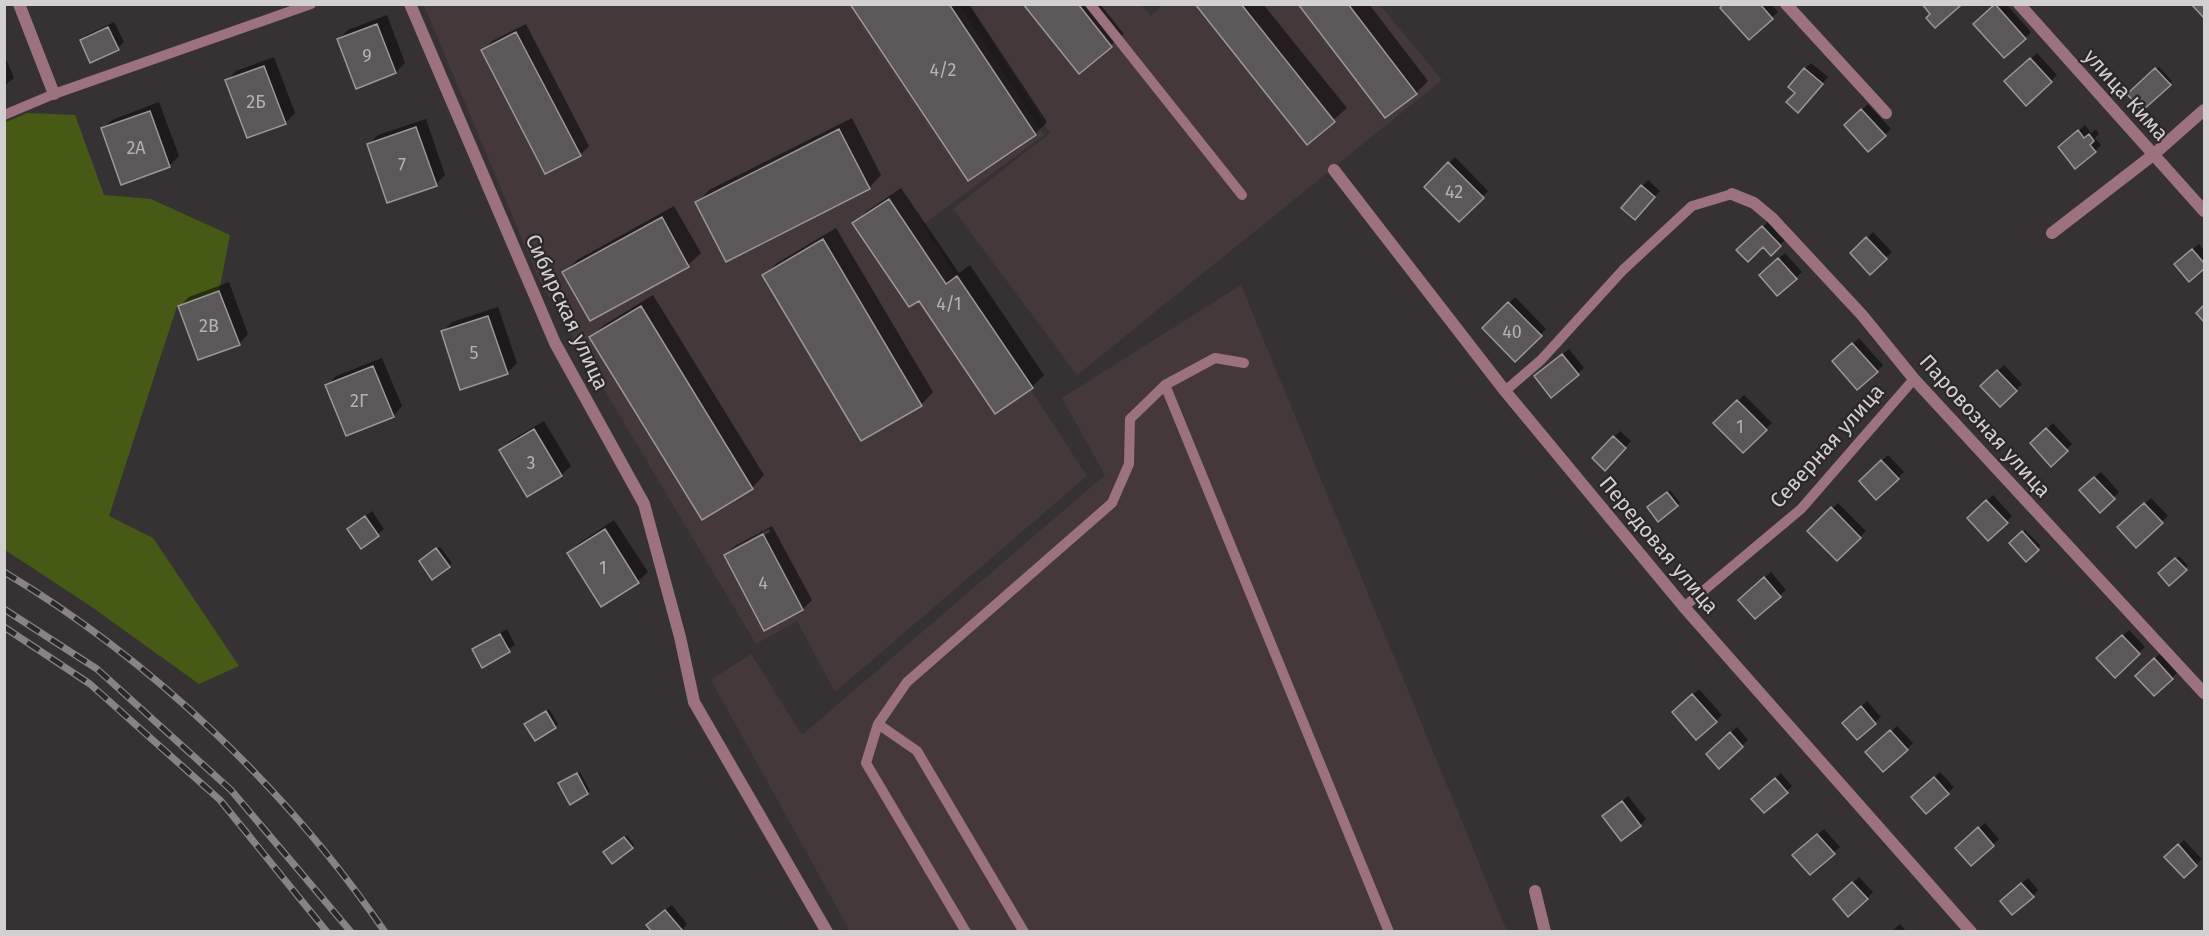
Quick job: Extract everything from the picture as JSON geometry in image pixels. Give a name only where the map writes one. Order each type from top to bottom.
[{"type":"street","points":[[19,4],[54,94]]},
{"type":"street","name":"Сибирская улица","points":[[410,4],[555,343],[644,504],[680,637],[694,702],[827,932]]},
{"type":"street","points":[[1786,4],[1886,113]]},
{"type":"street","name":"улица Кима","points":[[2019,4],[2205,211]]},
{"type":"street","points":[[2052,233],[2153,155],[2205,110]]},
{"type":"street","name":"Передовая улица","points":[[1334,170],[1505,391],[1684,607],[1971,932]]},
{"type":"street","name":"Паровозная улица","points":[[1732,194],[1754,203],[1772,218],[1862,315],[1914,379],[2205,693]]},
{"type":"street","points":[[1535,891],[1545,932]]},
{"type":"lane","points":[[4,115],[54,94],[311,4]]},
{"type":"lane","points":[[1090,4],[1242,195]]},
{"type":"lane","points":[[1505,391],[1541,360],[1623,270],[1692,206],[1732,194]]},
{"type":"lane","points":[[966,932],[866,764],[878,724],[907,682],[1112,503],[1129,464],[1130,419],[1165,385],[1215,358],[1244,363]]},
{"type":"lane","name":"Северная улица","points":[[1684,607],[1801,509],[1914,379]]},
{"type":"lane","points":[[1165,385],[1389,932]]},
{"type":"lane","points":[[878,724],[917,751],[1024,932]]},
{"type":"shaded area","points":[[1164,4],[1380,5],[1442,80],[1077,375],[953,209],[1050,133],[969,5],[1141,5],[1151,16]]},
{"type":"shaded area","points":[[424,5],[959,5],[1044,135],[923,225],[1087,476],[835,692],[797,621],[756,644],[540,282]]},
{"type":"shaded area","points":[[1241,285],[1507,931],[850,931],[711,680],[751,654],[802,735],[1105,475],[1062,398]]},
{"type":"green space","points":[[27,113],[75,115],[104,195],[151,199],[230,235],[219,291],[177,306],[109,516],[153,538],[239,666],[199,684],[89,605],[5,550],[4,123]]},
{"type":"building","points":[[850,4],[949,4],[1036,135],[968,181]]},
{"type":"building","points":[[1023,4],[1078,4],[1112,47],[1079,74]]},
{"type":"building","points":[[1195,4],[1241,4],[1335,122],[1307,145]]},
{"type":"building","points":[[1298,4],[1348,4],[1417,94],[1385,118]]},
{"type":"building","points":[[1723,4],[1760,4],[1773,19],[1749,40],[1720,8]]},
{"type":"building","points":[[1922,4],[1959,4],[1960,6],[1935,28],[1926,18],[1930,14]]},
{"type":"building","points":[[1995,4],[2026,39],[2004,58],[1973,24]]},
{"type":"building","points":[[2191,4],[2204,4],[2204,18]]},
{"type":"building","points":[[377,24],[396,73],[356,89],[337,39]]},
{"type":"building","points":[[108,27],[119,50],[90,63],[80,40]]},
{"type":"building","points":[[516,32],[581,156],[545,174],[481,50]]},
{"type":"building","points":[[2030,58],[2052,82],[2026,106],[2004,81]]},
{"type":"building","points":[[264,66],[286,124],[247,138],[225,80]]},
{"type":"building","points":[[1804,68],[1823,84],[1798,113],[1786,102],[1795,93],[1788,87]]},
{"type":"building","points":[[2155,68],[2171,85],[2142,111],[2127,94]]},
{"type":"building","points":[[1861,109],[1886,136],[1868,152],[1844,125]]},
{"type":"building","points":[[150,111],[170,167],[121,185],[101,128]]},
{"type":"building","points":[[416,127],[437,186],[387,203],[367,144]]},
{"type":"building","points":[[839,129],[870,189],[726,262],[695,202]]},
{"type":"building","points":[[2078,130],[2084,138],[2089,134],[2094,141],[2090,145],[2096,152],[2075,169],[2058,147]]},
{"type":"building","points":[[1448,162],[1484,198],[1459,222],[1424,187]]},
{"type":"building","points":[[1641,185],[1655,197],[1635,220],[1621,208]]},
{"type":"building","points":[[889,199],[946,284],[957,276],[1033,388],[995,414],[919,301],[909,307],[852,223]]},
{"type":"building","points":[[662,217],[689,267],[590,321],[562,272]]},
{"type":"building","points":[[1762,226],[1781,246],[1771,256],[1763,247],[1748,262],[1736,250]]},
{"type":"building","points":[[1866,237],[1887,259],[1870,275],[1850,253]]},
{"type":"building","points":[[823,239],[922,406],[861,441],[762,275]]},
{"type":"building","points":[[2192,249],[2204,263],[2204,269],[2189,282],[2174,264]]},
{"type":"building","points":[[1778,258],[1797,279],[1777,296],[1759,275]]},
{"type":"building","points":[[219,291],[240,345],[198,360],[178,306]]},
{"type":"building","points":[[1508,302],[1542,336],[1515,362],[1482,328]]},
{"type":"building","points":[[2204,305],[2204,322],[2196,313]]},
{"type":"building","points":[[641,306],[753,489],[702,520],[589,337]]},
{"type":"building","points":[[488,316],[508,374],[460,390],[441,331]]},
{"type":"building","points":[[1852,343],[1878,372],[1857,390],[1832,361]]},
{"type":"building","points":[[1562,354],[1579,375],[1551,398],[1534,376]]},
{"type":"building","points":[[373,366],[394,417],[346,436],[325,385]]},
{"type":"building","points":[[1997,370],[2017,391],[2000,407],[1980,386]]},
{"type":"building","points":[[1737,400],[1767,430],[1743,453],[1713,423]]},
{"type":"building","points":[[2046,428],[2068,451],[2051,467],[2030,443]]},
{"type":"building","points":[[534,429],[562,476],[527,497],[499,450]]},
{"type":"building","points":[[1613,436],[1626,448],[1605,471],[1592,458]]},
{"type":"building","points":[[1881,460],[1899,479],[1876,500],[1859,481]]},
{"type":"building","points":[[2094,477],[2115,499],[2100,513],[2079,490]]},
{"type":"building","points":[[1667,492],[1678,506],[1658,522],[1647,507]]},
{"type":"building","points":[[1986,500],[2008,523],[1988,541],[1967,518]]},
{"type":"building","points":[[2144,503],[2163,523],[2136,548],[2117,527]]},
{"type":"building","points":[[1831,507],[1861,538],[1837,561],[1807,531]]},
{"type":"building","points":[[365,516],[379,536],[361,549],[347,529]]},
{"type":"building","points":[[605,529],[639,583],[601,607],[567,553]]},
{"type":"building","points":[[2022,531],[2039,550],[2026,562],[2009,543]]},
{"type":"building","points":[[763,534],[803,610],[764,631],[724,555]]},
{"type":"building","points":[[436,548],[450,567],[432,580],[419,561]]},
{"type":"building","points":[[2175,558],[2187,570],[2169,586],[2158,573]]},
{"type":"building","points":[[1764,577],[1781,597],[1755,619],[1738,600]]},
{"type":"building","points":[[500,634],[510,652],[482,668],[472,649]]},
{"type":"building","points":[[2122,635],[2140,654],[2115,678],[2096,658]]},
{"type":"building","points":[[2154,658],[2173,679],[2154,696],[2135,676]]},
{"type":"building","points":[[1692,694],[1717,722],[1696,740],[1672,712]]},
{"type":"building","points":[[1861,706],[1876,724],[1857,740],[1842,723]]},
{"type":"building","points":[[546,711],[556,728],[535,741],[524,724]]},
{"type":"building","points":[[1890,730],[1908,750],[1883,772],[1865,752]]},
{"type":"building","points":[[1730,732],[1743,747],[1719,769],[1706,754]]},
{"type":"building","points":[[577,773],[588,794],[570,805],[558,783]]},
{"type":"building","points":[[1934,777],[1949,794],[1926,814],[1911,797]]},
{"type":"building","points":[[1775,778],[1788,793],[1764,813],[1751,799]]},
{"type":"building","points":[[1622,801],[1641,826],[1621,841],[1602,816]]},
{"type":"building","points":[[1978,827],[1994,846],[1971,866],[1955,848]]},
{"type":"building","points":[[1817,834],[1835,854],[1810,875],[1792,855]]},
{"type":"building","points":[[624,837],[633,848],[612,864],[603,852]]},
{"type":"building","points":[[2178,844],[2197,866],[2184,878],[2164,857]]},
{"type":"building","points":[[1852,882],[1868,899],[1848,917],[1833,899]]},
{"type":"building","points":[[2021,883],[2034,897],[2012,915],[2000,901]]},
{"type":"building","points":[[665,910],[683,931],[652,932],[646,925]]},
{"type":"railway","points":[[4,572],[59,607],[113,646],[164,687],[214,732],[305,828],[347,879],[385,932]]},
{"type":"railway","points":[[4,609],[97,669],[231,790],[351,932]]},
{"type":"railway","points":[[4,627],[90,684],[220,800],[327,932]]}]
